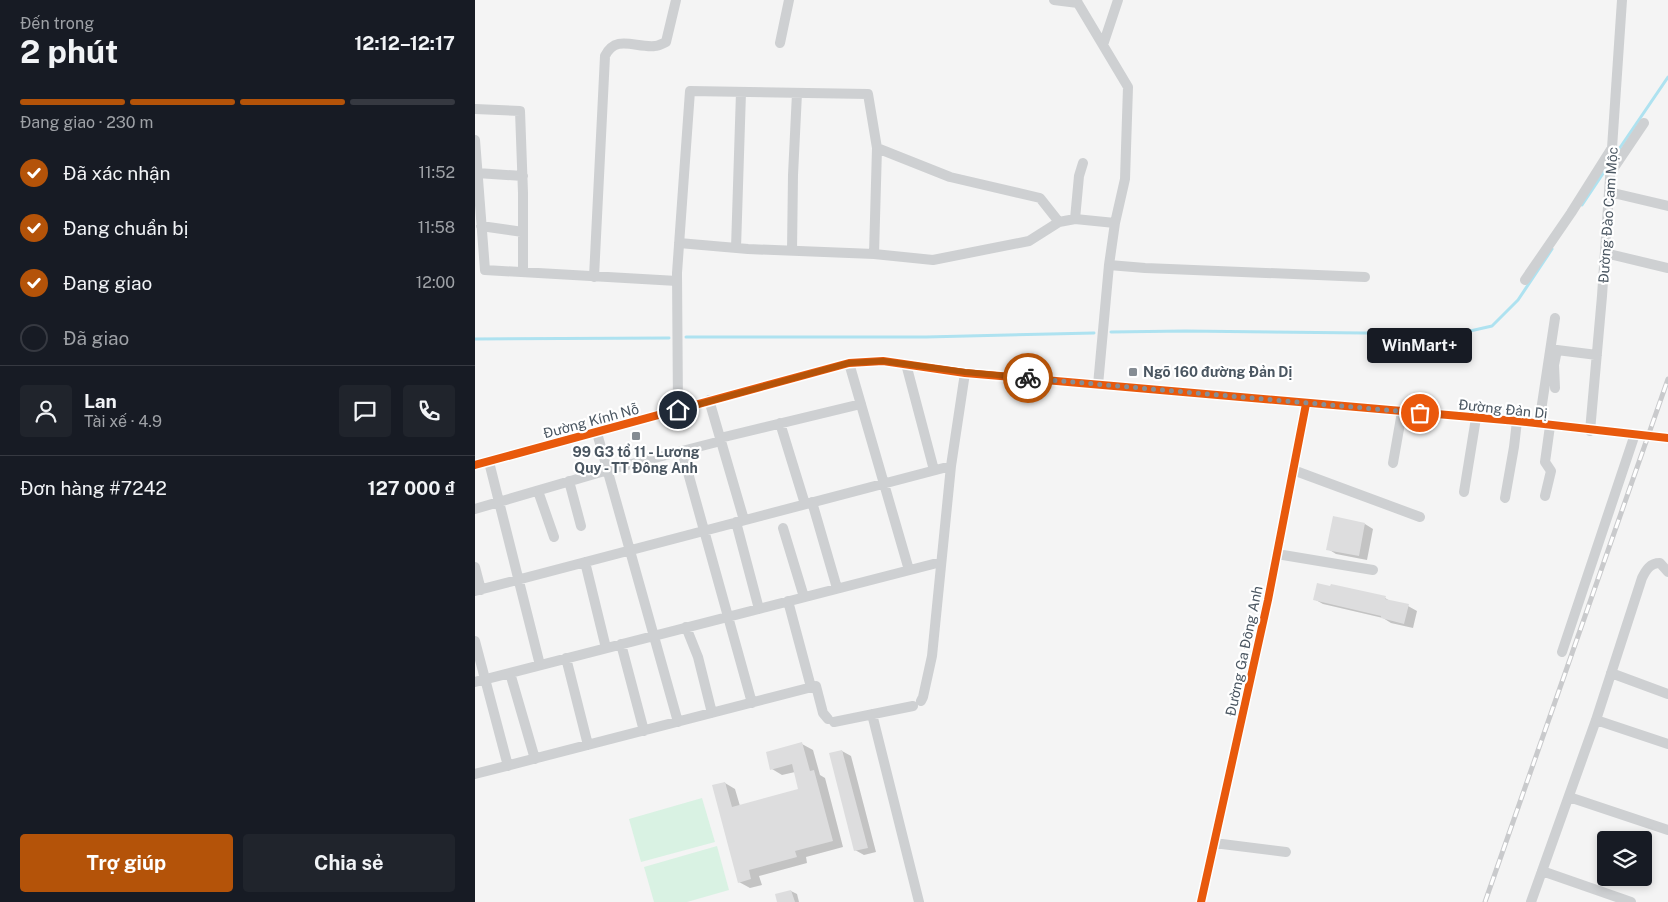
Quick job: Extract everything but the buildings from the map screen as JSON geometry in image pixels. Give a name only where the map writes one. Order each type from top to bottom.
[{"type":"street","points":[[593,277],[605,56],[609,48],[618,43],[656,46],[666,42],[676,0]]},
{"type":"street","points":[[780,43],[789,0]]},
{"type":"street","points":[[1053,0],[1077,2],[1128,87],[1125,179],[1115,223],[1109,265],[1098,385]]},
{"type":"street","points":[[1103,45],[1118,0]]},
{"type":"street","name":"Đường Đào Cam Mộc","points":[[1589,431],[1605,253],[1622,0]]},
{"type":"street","points":[[678,410],[677,281],[690,90],[868,94],[877,148],[874,254]]},
{"type":"street","points":[[736,248],[741,92]]},
{"type":"street","points":[[793,251],[793,175],[797,93]]},
{"type":"street","points":[[475,108],[520,111],[523,176],[523,272]]},
{"type":"street","points":[[1611,169],[1644,123]]},
{"type":"street","points":[[475,140],[485,270],[677,281]]},
{"type":"street","points":[[877,148],[950,177],[1040,198],[1059,222]]},
{"type":"street","points":[[1525,280],[1612,149]]},
{"type":"street","points":[[1075,219],[1079,176],[1083,163]]},
{"type":"street","points":[[477,173],[523,176]]},
{"type":"street","points":[[1609,192],[1668,206]]},
{"type":"street","points":[[679,243],[736,248],[874,254],[933,260],[1029,241],[1059,222],[1075,219],[1115,223]]},
{"type":"street","points":[[481,226],[523,232]]},
{"type":"street","points":[[1605,253],[1667,268]]},
{"type":"street","points":[[1109,265],[1365,277]]},
{"type":"street","points":[[1539,424],[1555,318]]},
{"type":"street","points":[[1555,388],[1554,365],[1557,350],[1597,355]]},
{"type":"street","name":"Đường Kính Nỗ","points":[[475,465],[849,363],[883,361],[965,372],[1306,404]]},
{"type":"street","points":[[849,363],[909,570]]},
{"type":"street","points":[[906,364],[934,470]]},
{"type":"street","points":[[475,774],[816,686],[823,713],[831,720],[872,714],[917,704],[923,697],[932,656],[951,466],[965,372]]},
{"type":"street","points":[[709,400],[740,521],[759,608]]},
{"type":"street","points":[[475,509],[720,439],[861,404]]},
{"type":"street","name":"Đường Đản Dị","points":[[1306,404],[1517,421],[1589,431],[1668,438]]},
{"type":"street","name":"Đường Ga Đông Anh","points":[[1201,902],[1277,554],[1306,404]]},
{"type":"street","points":[[1393,464],[1402,412]]},
{"type":"street","points":[[1464,492],[1476,418]]},
{"type":"street","points":[[1505,498],[1517,421]]},
{"type":"street","points":[[781,423],[837,588]]},
{"type":"street","points":[[1545,496],[1551,471],[1545,462],[1550,426]]},
{"type":"street","points":[[597,433],[678,722]]},
{"type":"street","points":[[1562,652],[1635,434]]},
{"type":"street","points":[[682,451],[752,703]]},
{"type":"street","points":[[489,462],[539,665]]},
{"type":"street","points":[[475,568],[478,590],[951,466]]},
{"type":"street","points":[[1293,470],[1420,517]]},
{"type":"street","points":[[569,482],[581,526]]},
{"type":"street","points":[[538,491],[554,536]]},
{"type":"street","points":[[783,528],[804,597]]},
{"type":"street","points":[[1277,554],[1373,570]]},
{"type":"street","points":[[585,562],[605,648]]},
{"type":"street","points":[[480,681],[941,562]]},
{"type":"street","points":[[1531,902],[1596,720],[1644,574],[1654,563],[1660,563],[1668,572]]},
{"type":"street","points":[[788,601],[811,687]]},
{"type":"street","points":[[686,627],[698,657],[712,713]]},
{"type":"street","points":[[475,641],[480,681],[508,766]]},
{"type":"street","points":[[621,644],[644,731]]},
{"type":"street","points":[[566,658],[588,745]]},
{"type":"street","points":[[510,673],[535,759]]},
{"type":"street","points":[[1611,673],[1668,694]]},
{"type":"street","points":[[872,714],[919,902]]},
{"type":"street","points":[[1596,720],[1668,744]]},
{"type":"street","points":[[1569,797],[1668,830]]},
{"type":"street","points":[[1214,844],[1286,852]]},
{"type":"street","points":[[1542,871],[1631,902]]},
{"type":"green space","points":[[702,798],[715,842],[641,862],[629,819]]},
{"type":"green space","points":[[717,846],[729,890],[687,902],[654,902],[644,867]]},
{"type":"waterway","points":[[1615,155],[1668,77]]},
{"type":"waterway","points":[[1582,205],[1608,166]]},
{"type":"waterway","points":[[1111,332],[1457,334],[1492,326],[1518,300],[1552,249]]},
{"type":"waterway","points":[[686,337],[926,337],[1094,333]]},
{"type":"waterway","points":[[475,339],[669,338]]},
{"type":"railway","points":[[1485,902],[1668,379]]},
{"type":"cycle path","points":[[475,465],[849,363],[883,361],[965,373],[1517,421],[1668,438]]},
{"type":"cycle path","points":[[1201,902],[1268,600],[1306,404]]},
{"type":"way so far","points":[[1028,378],[1420,413]]},
{"type":"place","name":"Ngõ 160 đường Đản Dị","points":[[1133,372]]},
{"type":"place","name":"WinMart+","points":[[1420,413]]},
{"type":"place","name":"99 G3 tổ 11 - Lương Quy - TT Đông Anh","points":[[636,436]]},
{"type":"route","points":[[678,410],[849,363],[883,361],[1028,378]]}]
